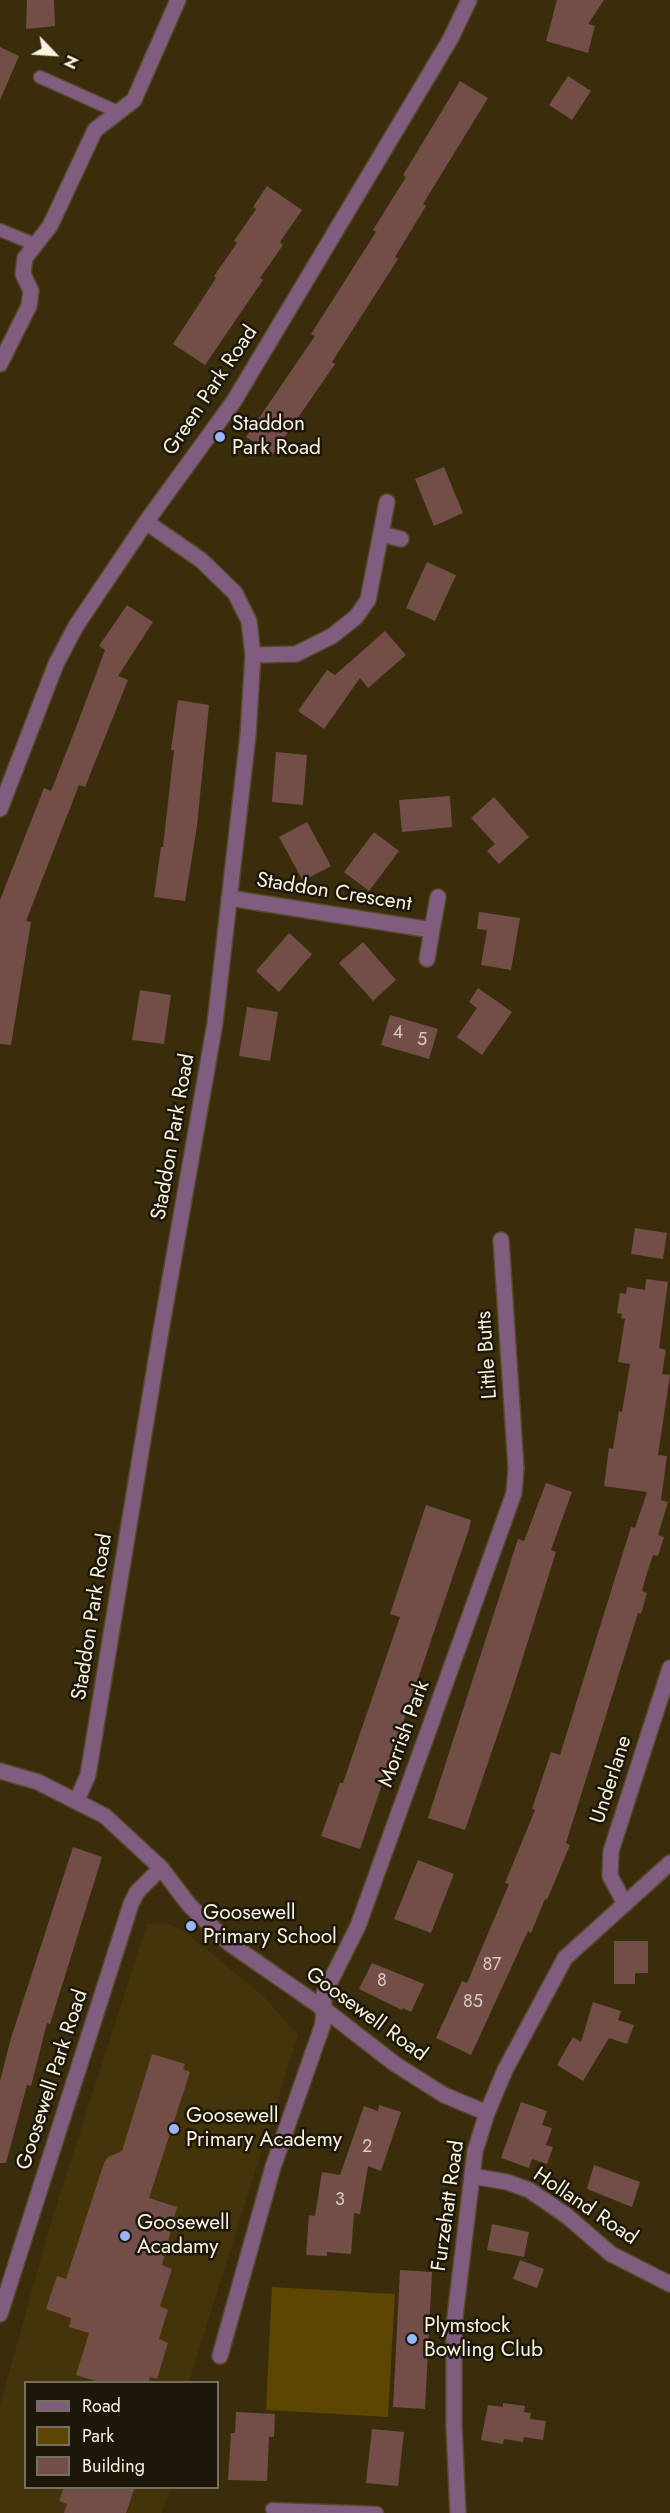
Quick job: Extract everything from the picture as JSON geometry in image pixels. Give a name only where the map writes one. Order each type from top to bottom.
[{"type":"street","points":[[0,364],[29,306],[32,291],[23,274],[24,258],[50,226],[95,130],[134,100],[178,0]]},
{"type":"street","name":"Green Park Road","points":[[0,809],[56,664],[76,626],[146,522],[234,401],[451,38],[469,0]]},
{"type":"street","points":[[253,656],[296,654],[332,636],[356,617],[368,600],[387,502]]},
{"type":"street","name":"Staddon Park Road","points":[[77,1800],[88,1775],[160,1335],[215,1023],[248,735],[253,656],[249,621],[235,593],[201,560],[146,522]]},
{"type":"street","points":[[381,534],[401,539]]},
{"type":"street","name":"Staddon Crescent","points":[[427,959],[438,897]]},
{"type":"street","name":"Staddon Crescent","points":[[229,898],[432,930]]},
{"type":"street","name":"Little Butts","points":[[501,1240],[516,1468]]},
{"type":"street","name":"Morrish Park","points":[[220,2356],[273,2167],[323,2024],[324,1994],[358,1926],[510,1504],[516,1468]]},
{"type":"street","name":"Underlane","points":[[625,1904],[610,1876],[611,1851],[670,1668]]},
{"type":"street","name":"Goosewell Road","points":[[0,1771],[38,1782],[105,1816],[161,1868],[190,1906],[229,1943],[324,2009],[395,2064],[434,2089],[487,2113]]},
{"type":"street","name":"Furzehatt Road","points":[[458,2513],[454,2427],[454,2325],[472,2176],[476,2151],[487,2113],[505,2070],[565,1958],[670,1863]]},
{"type":"street","name":"Goosewell Park Road","points":[[0,2314],[131,1904],[137,1892],[161,1868]]},
{"type":"street","name":"Holland Road","points":[[472,2176],[507,2182],[529,2190],[567,2216],[611,2254],[670,2284]]},
{"type":"lane","points":[[40,77],[118,112]]},
{"type":"lane","points":[[0,230],[34,244]]},
{"type":"lane","points":[[272,2509],[377,2513]]},
{"type":"shaded area","name":"Goosewell Primary Academy","points":[[165,1922],[184,1931],[263,1996],[298,2035],[189,2381],[24,2381],[24,2489],[170,2489],[162,2513],[0,2513],[0,2405],[51,2222],[147,1924]]},
{"type":"green space","points":[[272,2287],[395,2294],[388,2417],[266,2410]]},
{"type":"building","points":[[27,0],[54,0],[55,26],[26,29]]},
{"type":"building","points":[[557,0],[604,0],[588,24],[595,26],[588,53],[546,41]]},
{"type":"building","points":[[0,47],[19,56],[0,100]]},
{"type":"building","points":[[568,76],[591,91],[572,120],[549,105]]},
{"type":"building","points":[[460,81],[488,98],[423,204],[426,206],[395,257],[398,259],[332,362],[335,364],[273,454],[246,437],[315,336],[311,334],[376,232],[373,230],[406,177],[403,175]]},
{"type":"building","points":[[267,186],[302,210],[280,242],[283,245],[260,278],[263,280],[205,365],[173,344],[237,243],[234,241],[256,209],[253,207]]},
{"type":"building","points":[[444,467],[463,513],[434,526],[415,479]]},
{"type":"building","points":[[427,562],[456,575],[435,621],[406,608]]},
{"type":"building","points":[[127,605],[153,622],[118,676],[128,680],[85,787],[79,785],[26,921],[31,922],[11,1045],[0,1044],[0,900],[44,788],[51,791],[75,730],[105,650],[99,646]]},
{"type":"building","points":[[385,631],[406,655],[368,688],[360,678],[324,729],[298,711],[327,670],[335,675]]},
{"type":"building","points":[[178,700],[209,705],[197,826],[185,901],[154,897],[161,847],[163,847],[174,750],[171,750]]},
{"type":"building","points":[[276,752],[307,755],[303,805],[272,802]]},
{"type":"building","points":[[450,796],[452,827],[402,832],[399,800]]},
{"type":"building","points":[[494,797],[529,837],[499,864],[487,851],[495,844],[471,818]]},
{"type":"building","points":[[307,822],[331,866],[303,881],[279,837]]},
{"type":"building","points":[[374,832],[399,851],[369,891],[344,872]]},
{"type":"building","points":[[479,912],[520,918],[511,970],[481,965],[487,930],[477,929]]},
{"type":"building","points":[[289,933],[312,954],[279,992],[256,971]]},
{"type":"building","points":[[363,942],[396,980],[373,1001],[339,963]]},
{"type":"building","points":[[478,988],[512,1012],[482,1055],[457,1037],[477,1008],[469,1002]]},
{"type":"building","points":[[140,990],[171,995],[164,1044],[132,1040]]},
{"type":"building","points":[[247,1007],[278,1012],[270,1061],[239,1056]]},
{"type":"building","points":[[390,1015],[438,1029],[429,1059],[381,1045]]},
{"type":"building","points":[[635,1228],[667,1233],[663,1259],[631,1254]]},
{"type":"building","points":[[646,1279],[668,1282],[659,1348],[666,1350],[662,1374],[670,1375],[658,1455],[667,1456],[661,1500],[668,1502],[658,1535],[664,1537],[658,1556],[653,1555],[647,1573],[642,1591],[647,1593],[641,1614],[638,1613],[566,1843],[570,1845],[547,1900],[545,1899],[531,1933],[528,1931],[471,2055],[436,2038],[462,1981],[467,1983],[509,1884],[505,1883],[535,1810],[532,1809],[551,1752],[560,1755],[631,1527],[635,1528],[647,1492],[604,1486],[609,1448],[613,1449],[630,1364],[618,1362],[625,1319],[621,1318],[622,1314],[617,1313],[620,1293],[626,1294],[627,1287],[645,1290]]},
{"type":"building","points":[[546,1483],[572,1492],[551,1550],[556,1552],[510,1698],[465,1830],[428,1818],[518,1539],[524,1541]]},
{"type":"building","points":[[426,1505],[471,1520],[360,1849],[321,1836],[340,1783],[343,1783],[400,1617],[390,1614]]},
{"type":"building","points":[[73,1847],[102,1857],[50,2024],[47,2023],[31,2086],[27,2085],[6,2163],[0,2163],[0,2081],[11,2038]]},
{"type":"building","points":[[418,1860],[454,1874],[431,1933],[394,1919]]},
{"type":"building","points":[[614,1941],[648,1941],[648,1973],[635,1973],[635,1984],[614,1984]]},
{"type":"building","points":[[372,1963],[424,1984],[411,2012],[403,2008],[402,2010],[359,1989]]},
{"type":"building","points":[[593,2002],[621,2011],[618,2020],[634,2025],[627,2044],[609,2038],[583,2081],[557,2065],[573,2037],[581,2042]]},
{"type":"building","name":"Goosewell Acadamy","points":[[152,2054],[185,2064],[183,2069],[190,2072],[149,2198],[177,2207],[162,2265],[172,2269],[160,2306],[168,2310],[159,2339],[168,2343],[157,2379],[150,2377],[149,2381],[96,2381],[76,2375],[89,2333],[69,2327],[71,2318],[46,2309],[57,2276],[66,2279],[104,2163],[108,2157],[122,2151]]},
{"type":"building","points":[[521,2102],[547,2111],[542,2125],[552,2128],[546,2145],[553,2147],[547,2164],[532,2159],[529,2168],[501,2158]]},
{"type":"building","points":[[379,2105],[401,2112],[381,2171],[368,2166],[360,2214],[354,2213],[351,2254],[327,2252],[327,2256],[306,2255],[309,2215],[315,2216],[322,2172],[340,2175],[364,2106],[378,2111]]},
{"type":"building","points":[[594,2165],[640,2182],[632,2207],[587,2189]]},
{"type":"building","points":[[492,2224],[529,2232],[524,2257],[487,2250]]},
{"type":"building","points":[[520,2260],[544,2269],[537,2288],[513,2279]]},
{"type":"building","name":"Plymstock Bowling Club","points":[[400,2270],[432,2272],[425,2409],[393,2407]]},
{"type":"building","points":[[503,2403],[525,2406],[524,2412],[531,2413],[530,2419],[546,2421],[543,2440],[524,2437],[523,2442],[504,2439],[503,2444],[481,2440],[488,2405],[503,2407]]},
{"type":"building","points":[[236,2412],[275,2414],[274,2437],[269,2437],[267,2481],[228,2480],[231,2433],[235,2433]]},
{"type":"building","points":[[372,2429],[404,2432],[398,2486],[366,2483]]},
{"type":"building","points":[[63,2489],[134,2489],[126,2513],[64,2513],[67,2504],[59,2501]]},
{"type":"place","name":"Staddon Park Road","points":[[220,437]]},
{"type":"place","name":"Goosewell Primary School","points":[[191,1926]]},
{"type":"place","name":"Goosewell Primary Academy","points":[[174,2129]]},
{"type":"place","name":"Goosewell Acadamy","points":[[125,2236]]},
{"type":"place","name":"Plymstock Bowling Club","points":[[412,2339]]}]
